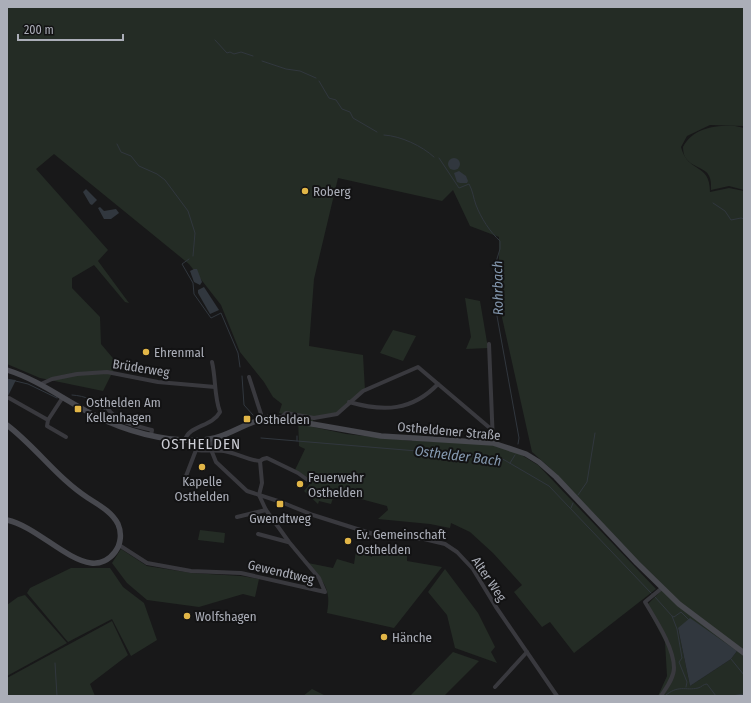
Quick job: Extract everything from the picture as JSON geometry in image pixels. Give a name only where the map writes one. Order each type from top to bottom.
[{"type":"main road","name":"Ostheldener Straße","points":[[7,370],[41,384],[112,424],[151,435],[185,440],[212,439],[261,419],[281,418],[381,436],[493,443],[515,449],[539,462],[556,477],[662,588],[691,614],[744,653]]},
{"type":"main road","points":[[7,425],[65,481],[111,514],[120,529],[119,545],[109,558],[100,562],[89,562],[74,556],[25,527],[7,520]]},
{"type":"street","points":[[489,344],[491,428],[493,443]]},
{"type":"street","points":[[185,440],[190,432],[206,425],[218,417],[220,412],[215,400],[212,362]]},
{"type":"street","points":[[281,418],[286,413],[314,418],[337,414],[363,391],[418,367],[491,428]]},
{"type":"street","name":"Brüderweg","points":[[41,384],[52,379],[76,374],[107,372],[158,382],[215,387]]},
{"type":"street","points":[[249,377],[261,414],[261,419]]},
{"type":"street","points":[[349,402],[385,408],[402,407],[422,399],[438,384]]},
{"type":"street","points":[[64,397],[48,420],[47,426],[66,437]]},
{"type":"street","points":[[9,398],[48,420]]},
{"type":"street","name":"Ostheldener Straße","points":[[107,408],[111,414],[126,424],[152,430],[151,435]]},
{"type":"street","points":[[212,439],[212,452]]},
{"type":"street","points":[[186,476],[196,450],[197,440]]},
{"type":"street","points":[[196,450],[212,452],[223,451],[243,455],[250,460],[260,462],[267,458],[298,473],[309,481]]},
{"type":"street","name":"Alter Weg","points":[[212,452],[216,462],[247,491],[373,534],[424,539],[450,547],[474,569],[497,608],[557,696]]},
{"type":"street","points":[[259,495],[262,483],[260,462]]},
{"type":"street","name":"Gewendtweg","points":[[119,545],[147,563],[191,571],[241,573],[325,592],[319,578],[289,542],[266,510],[259,495]]},
{"type":"street","points":[[237,517],[266,510]]},
{"type":"street","points":[[258,534],[289,542]]},
{"type":"street","points":[[661,696],[672,677],[674,668],[668,646],[645,602],[662,588]]},
{"type":"street","points":[[495,687],[527,652]]},
{"type":"shaded area","points":[[7,7],[744,7],[744,126],[710,125],[687,136],[681,147],[688,161],[706,176],[709,183],[710,192],[729,188],[744,191],[744,696],[658,696],[667,676],[665,642],[646,606],[665,587],[621,544],[549,467],[532,452],[499,304],[499,237],[470,226],[453,190],[442,201],[338,178],[314,279],[309,346],[363,355],[365,391],[336,415],[313,420],[313,427],[346,434],[412,441],[413,435],[422,436],[422,441],[495,445],[514,451],[538,465],[656,589],[574,653],[550,622],[542,627],[514,592],[522,585],[493,553],[470,532],[451,523],[450,528],[430,524],[378,519],[388,510],[387,506],[335,492],[331,504],[319,501],[318,504],[304,491],[312,481],[295,470],[305,449],[299,446],[298,417],[279,413],[282,404],[273,397],[264,382],[240,352],[221,305],[189,264],[54,154],[36,169],[108,250],[98,261],[129,303],[125,302],[94,265],[72,278],[72,288],[100,317],[101,344],[117,363],[103,391],[40,378],[7,364]],"holes":[[[678,628],[737,651],[731,659],[690,686]]]},
{"type":"shaded area","points":[[720,126],[735,126],[744,128],[744,190],[729,186],[711,190],[709,176],[702,169],[689,162],[683,151],[683,147],[693,136],[705,129]]},
{"type":"shaded area","points":[[452,158],[456,158],[460,164],[456,170],[452,170],[448,166],[448,162]]},
{"type":"shaded area","points":[[459,171],[466,176],[468,181],[467,183],[457,182],[454,173]]},
{"type":"shaded area","points":[[86,189],[97,200],[92,205],[83,192]]},
{"type":"shaded area","points":[[100,207],[104,211],[116,209],[119,213],[111,219],[104,219],[98,208]]},
{"type":"shaded area","points":[[197,269],[202,282],[200,285],[194,282],[190,271]]},
{"type":"shaded area","points":[[204,287],[219,310],[210,314],[198,293],[198,290]]},
{"type":"shaded area","points":[[465,298],[480,301],[488,348],[466,349],[471,337]]},
{"type":"shaded area","points":[[393,330],[416,336],[403,361],[380,353]]},
{"type":"shaded area","points":[[7,379],[16,380],[8,396],[7,396]]},
{"type":"shaded area","points":[[200,530],[225,533],[224,543],[198,540]]},
{"type":"shaded area","points":[[374,547],[407,556],[407,561],[442,567],[394,628],[327,613],[327,591],[322,580],[308,563],[333,568],[337,559],[354,564],[356,551],[372,557]]},
{"type":"shaded area","points":[[121,549],[147,566],[192,573],[241,576],[259,579],[255,597],[243,594],[199,607],[147,600],[127,583],[112,563]]},
{"type":"shaded area","points":[[71,568],[110,568],[123,587],[144,603],[157,640],[131,656],[112,619],[68,642],[27,593],[30,588]]},
{"type":"shaded area","points":[[445,569],[478,613],[495,647],[491,652],[497,663],[455,648],[447,615],[428,592]]},
{"type":"shaded area","points":[[25,595],[67,643],[7,676],[7,605],[18,597]]},
{"type":"shaded area","points":[[690,618],[737,651],[731,659],[690,686],[678,628]]},
{"type":"shaded area","points":[[112,621],[128,655],[90,684],[95,696],[7,696],[7,678]]},
{"type":"shaded area","points":[[453,652],[479,661],[444,696],[410,696]]},
{"type":"shaded area","points":[[312,689],[326,696],[303,696]]},
{"type":"waterway","name":"Rohrbach","points":[[215,40],[227,53],[230,52],[234,54],[241,52],[253,56]]},
{"type":"waterway","name":"Rohrbach","points":[[262,61],[286,69],[300,71],[316,78]]},
{"type":"waterway","name":"Rohrbach","points":[[319,81],[329,98],[336,100],[342,109],[350,112],[353,118],[377,132]]},
{"type":"waterway","name":"Rohrbach","points":[[384,135],[397,137],[411,142],[424,149],[434,157]]},
{"type":"waterway","points":[[117,144],[121,152],[131,156],[139,166],[157,174],[165,180],[188,211],[195,233],[193,256]]},
{"type":"waterway","name":"Rohrbach","points":[[439,158],[459,188],[469,184],[480,215],[489,229],[500,241],[500,249],[496,262],[495,305],[519,438],[518,444]]},
{"type":"waterway","points":[[713,203],[725,211],[731,220],[741,218],[744,219]]},
{"type":"waterway","points":[[189,259],[182,264],[193,283],[194,294],[211,318],[221,313],[238,353],[240,367]]},
{"type":"waterway","points":[[242,376],[244,405],[253,415]]},
{"type":"waterway","name":"Osthelder Bach","points":[[7,379],[28,384],[57,398]]},
{"type":"waterway","name":"Osthelder Bach","points":[[72,395],[90,399],[105,410]]},
{"type":"waterway","points":[[578,495],[587,482],[595,433]]},
{"type":"waterway","name":"Osthelder Bach","points":[[297,436],[297,441]]},
{"type":"waterway","name":"Osthelder Bach","points":[[261,438],[501,458],[549,486],[651,593]]},
{"type":"waterway","name":"Rohrbach","points":[[510,463],[515,455]]},
{"type":"waterway","name":"Osthelder Bach","points":[[571,508],[573,503]]},
{"type":"waterway","name":"Osthelder Bach","points":[[655,597],[672,616],[674,617],[681,612],[689,620]]},
{"type":"waterway","points":[[672,616],[677,629],[682,658],[679,662],[687,682],[686,687]]},
{"type":"waterway","points":[[731,659],[744,675]]},
{"type":"waterway","points":[[55,663],[57,696]]},
{"type":"waterway","points":[[665,696],[674,690],[694,689],[704,684],[707,684],[716,696]]},
{"type":"waterway","points":[[732,696],[744,694]]},
{"type":"place","name":"Roberg","points":[[305,191]]},
{"type":"place","name":"Ehrenmal","points":[[146,352]]},
{"type":"place","name":"Osthelden Am Kellenhagen","points":[[78,409]]},
{"type":"place","name":"Osthelden","points":[[247,419]]},
{"type":"place","name":"Kapelle Osthelden","points":[[202,467]]},
{"type":"place","name":"Feuerwehr Osthelden","points":[[300,484]]},
{"type":"place","name":"Gwendtweg","points":[[280,504]]},
{"type":"place","name":"Ev. Gemeinschaft Osthelden","points":[[348,541]]},
{"type":"place","name":"Wolfshagen","points":[[187,616]]},
{"type":"place","name":"Hänche","points":[[384,637]]},
{"type":"district","name":"OSTHELDEN","points":[[201,444]]}]
